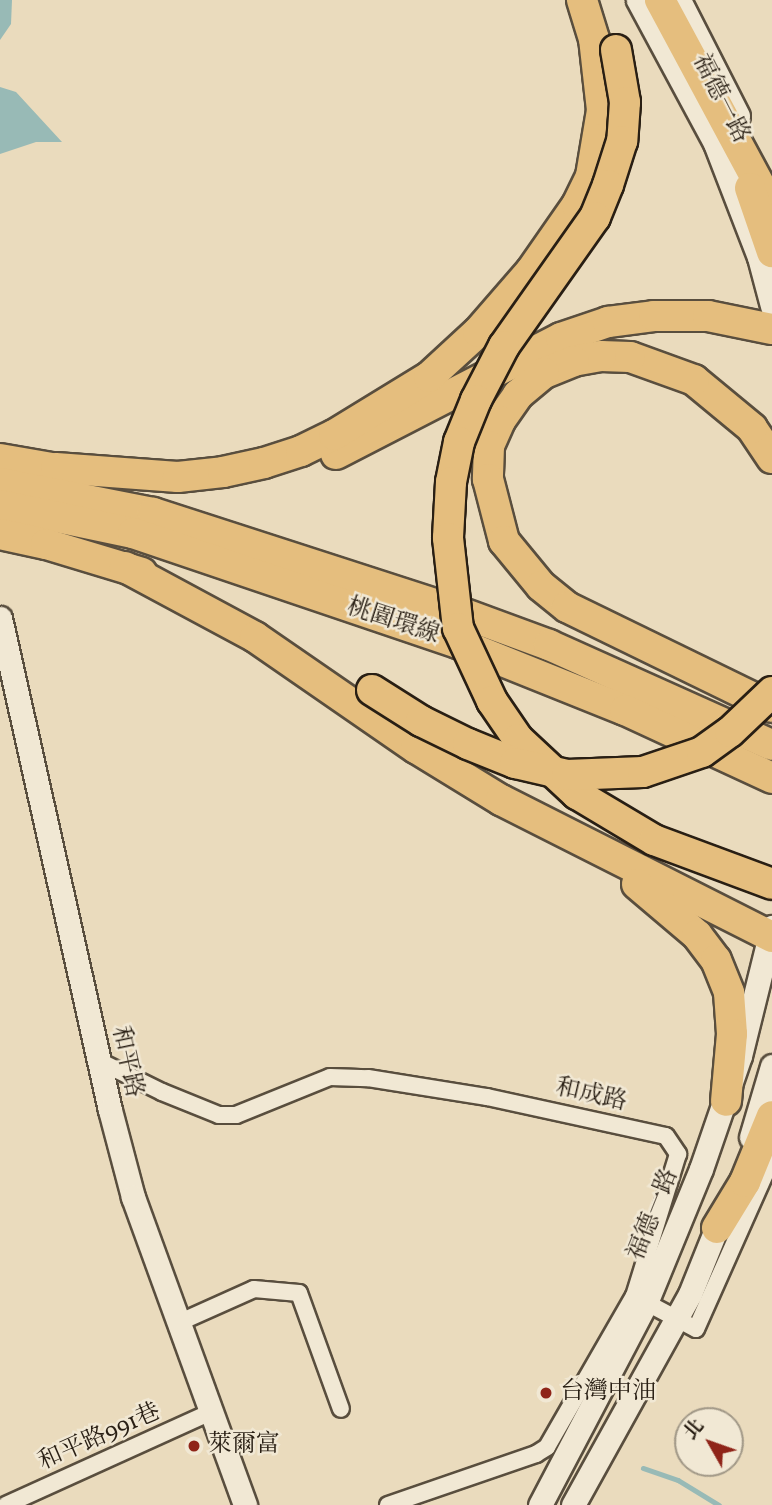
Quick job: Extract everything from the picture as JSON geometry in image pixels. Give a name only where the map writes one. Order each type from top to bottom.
[{"type":"highway","points":[[0,534],[50,505],[177,477],[223,472],[301,451],[334,435],[429,377],[478,332],[531,271],[578,205],[591,176],[602,110],[594,39],[582,0]]},
{"type":"highway","points":[[600,0],[616,50],[625,102],[622,141],[595,216],[505,346],[476,400],[459,442],[451,482],[448,538],[458,628],[492,701],[518,739],[577,793],[654,840],[772,884]]},
{"type":"highway","points":[[660,0],[772,208]]},
{"type":"highway","points":[[732,135],[772,252]]},
{"type":"highway","points":[[50,505],[147,487],[238,482],[314,464],[399,424],[561,338],[608,322],[654,316],[708,316],[772,329]]},
{"type":"highway","points":[[772,458],[752,428],[694,380],[630,357],[601,356],[574,361],[544,373],[518,395],[499,421],[489,446],[488,479],[504,541],[541,586],[567,607],[772,707]]},
{"type":"highway","points":[[0,459],[50,505],[125,567],[254,637],[416,748],[501,800],[771,934]]},
{"type":"highway","name":"桃園環線","points":[[0,483],[50,505],[458,643],[625,710],[771,778]]},
{"type":"highway","name":"桃園環線","points":[[0,505],[50,505],[153,513],[454,610],[550,645],[772,745]]},
{"type":"highway","points":[[125,567],[221,601],[421,721],[468,744],[515,763],[567,775],[643,772],[702,752],[730,732],[772,692]]},
{"type":"highway","points":[[568,835],[669,910],[697,935],[716,960],[729,993],[732,1034],[726,1101]]},
{"type":"highway","points":[[717,1227],[745,1182],[772,1116]]},
{"type":"main road","name":"福德一路","points":[[638,0],[715,143],[759,257],[770,299]]},
{"type":"main road","name":"福德一路","points":[[679,0],[772,180]]},
{"type":"main road","name":"和平路","points":[[0,618],[99,1061],[134,1197],[245,1505]]},
{"type":"main road","name":"福德一路","points":[[540,1505],[640,1300],[726,1101],[771,934]]},
{"type":"main road","points":[[573,1505],[675,1320],[717,1227],[754,1130],[772,1066]]},
{"type":"street","name":"和成路","points":[[99,1061],[162,1092],[219,1115],[236,1115],[330,1077],[368,1078],[488,1097],[666,1136],[678,1154],[640,1300]]},
{"type":"street","points":[[388,1505],[536,1454],[547,1447],[640,1300],[695,1329],[772,1158]]},
{"type":"street","points":[[178,1323],[254,1289],[299,1293],[341,1409]]},
{"type":"street","name":"和平路991巷","points":[[6,1505],[212,1412]]},
{"type":"water","points":[[0,0],[12,0],[11,24],[0,40]]},
{"type":"water","points":[[0,87],[16,92],[62,142],[36,142],[0,154]]},
{"type":"waterway","points":[[643,1468],[678,1480],[719,1505]]},
{"type":"place","name":"台灣中油","points":[[546,1393]]},
{"type":"place","name":"萊爾富","points":[[194,1446]]}]
